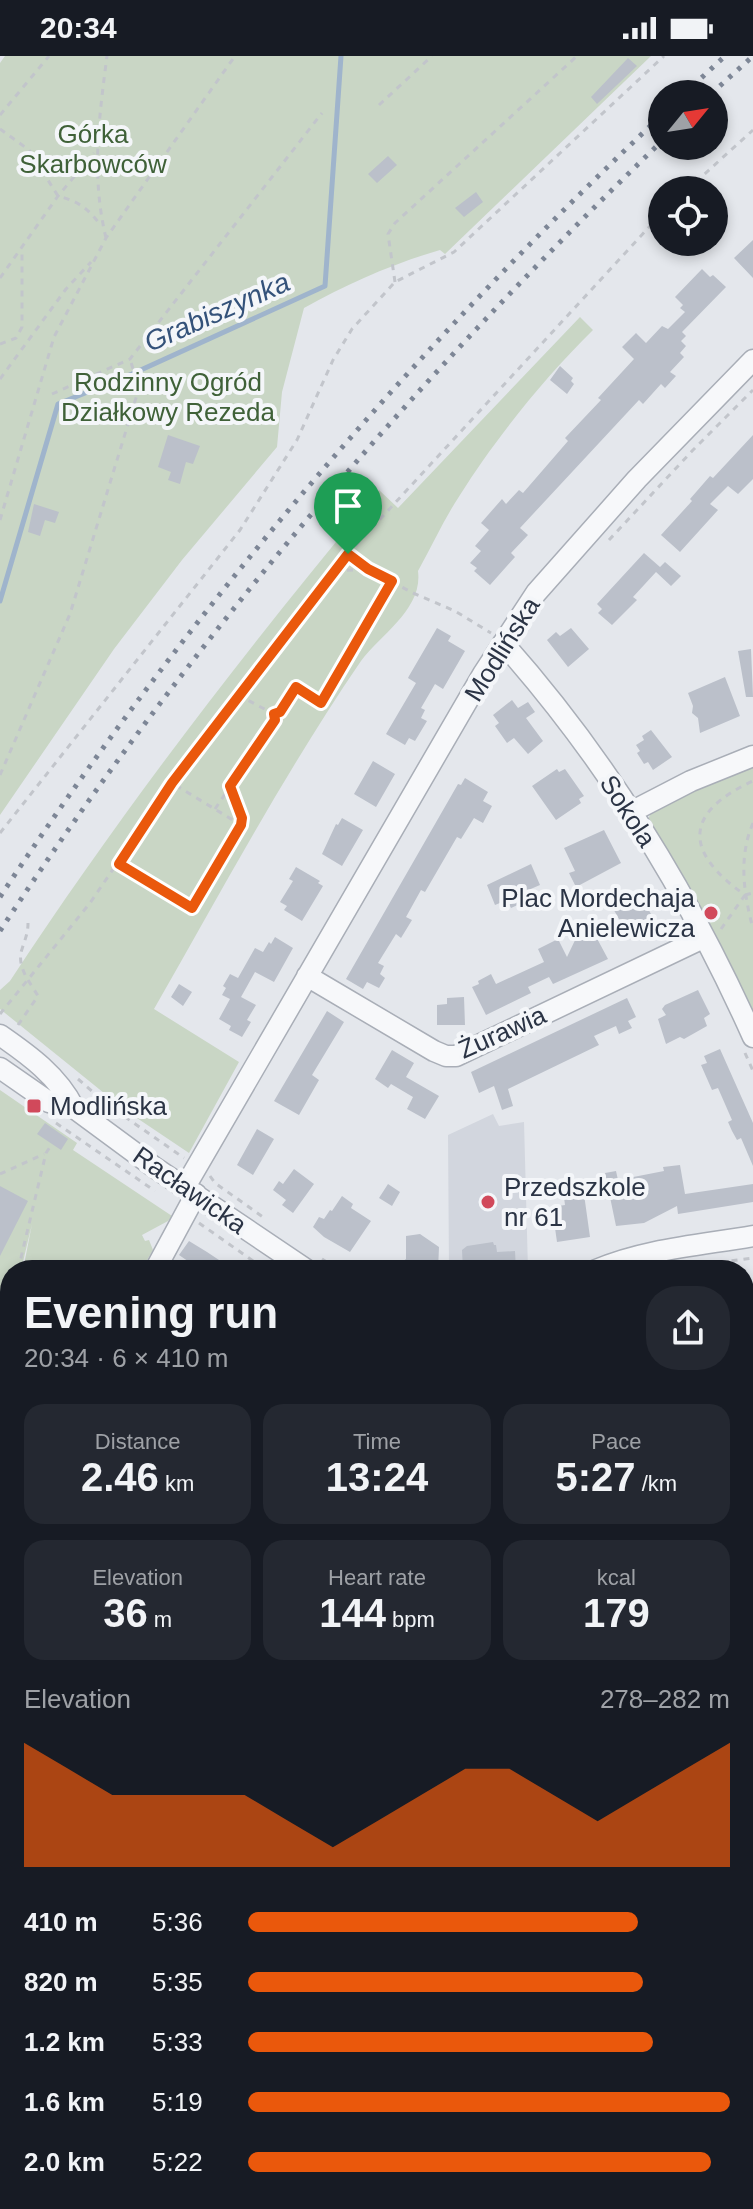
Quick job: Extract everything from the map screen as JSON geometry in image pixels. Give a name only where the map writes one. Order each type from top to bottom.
[{"type":"street","name":"Modlińska","points":[[159,1260],[190,1190],[307,976],[503,643],[536,593],[637,479],[753,360]]},
{"type":"street","name":"Sokola","points":[[503,643],[528,669],[569,722],[710,934],[753,1037]]},
{"type":"street","points":[[631,812],[691,781],[753,756]]},
{"type":"street","name":"Żurawia","points":[[307,976],[434,1051],[456,1056],[710,934]]},
{"type":"street","name":"Racławicka","points":[[8,1031],[24,1052],[63,1087],[74,1108]]},
{"type":"street","points":[[0,1059],[24,1052]]},
{"type":"street","name":"Racławicka","points":[[0,1068],[49,1102],[74,1108],[292,1260]]},
{"type":"street","points":[[624,1260],[753,1236]]},
{"type":"path","points":[[0,115],[49,56]]},
{"type":"path","points":[[106,238],[99,210],[96,151],[107,56]]},
{"type":"path","points":[[0,520],[54,337],[106,238],[235,56]]},
{"type":"path","points":[[379,105],[432,56]]},
{"type":"path","points":[[395,282],[388,234],[395,223],[577,56]]},
{"type":"path","points":[[0,833],[240,530],[297,440],[345,339],[395,282],[454,252],[664,56]]},
{"type":"path","points":[[52,394],[130,359],[322,113]]},
{"type":"path","points":[[0,129],[29,150],[58,196],[75,200],[91,211],[104,230]]},
{"type":"path","points":[[702,176],[753,130]]},
{"type":"path","points":[[0,278],[58,196],[96,151]]},
{"type":"path","points":[[0,1014],[119,864],[172,783],[348,554],[648,228]]},
{"type":"path","points":[[0,344],[16,338],[22,327],[22,249]]},
{"type":"path","points":[[0,379],[66,289],[94,259]]},
{"type":"path","points":[[0,775],[70,614],[139,388],[130,359]]},
{"type":"path","points":[[601,548],[753,390]]},
{"type":"path","points":[[348,554],[368,569],[476,622],[503,643]]},
{"type":"path","points":[[335,571],[368,569]]},
{"type":"path","points":[[238,695],[274,714],[280,712],[296,687],[321,703],[392,581]]},
{"type":"path","points":[[275,720],[281,719],[280,712]]},
{"type":"path","points":[[215,809],[275,720],[274,714]]},
{"type":"path","points":[[745,895],[728,883],[706,860],[699,842],[702,820],[716,803],[753,781]]},
{"type":"path","points":[[172,783],[241,825]]},
{"type":"path","points":[[119,864],[192,908],[241,825],[242,818],[230,786]]},
{"type":"path","points":[[753,823],[745,854],[745,895],[753,929]]},
{"type":"path","points":[[710,934],[725,925],[745,895],[753,893]]},
{"type":"path","points":[[8,1031],[38,996],[24,976],[20,953],[28,934],[28,923]]},
{"type":"path","points":[[70,1072],[108,1105],[178,1154],[174,1159]]},
{"type":"path","points":[[51,1119],[154,1190]]},
{"type":"path","points":[[60,1133],[64,1128]]},
{"type":"path","points":[[20,1260],[46,1153],[52,1144]]},
{"type":"path","points":[[0,1174],[46,1153]]},
{"type":"path","points":[[194,1215],[198,1223],[252,1260]]},
{"type":"shaded area","name":"Przedszkole nr 61","points":[[493,1114],[499,1126],[524,1122],[528,1260],[449,1260],[448,1135]]},
{"type":"green space","name":"Rodzinny Ogród Działkowy Rezeda","points":[[5,56],[651,56],[445,254],[440,250],[387,268],[304,308],[282,392],[277,447],[182,560],[114,649],[0,815],[0,63]]},
{"type":"green space","points":[[580,317],[593,330],[522,409],[460,495],[418,571],[418,585],[407,609],[361,661],[333,703],[254,833],[154,1009],[239,1062],[189,1153],[125,1110],[0,1009],[0,990],[10,981],[187,730],[379,490],[398,508]]},
{"type":"green space","points":[[753,764],[753,1015],[648,820],[652,809]]},
{"type":"green space","points":[[0,1090],[77,1143],[73,1150],[172,1216],[142,1235],[145,1241],[149,1240],[153,1250],[147,1260],[25,1260],[32,1224],[23,1260],[0,1260]]},
{"type":"building","points":[[628,58],[637,66],[597,104],[591,97]]},
{"type":"building","points":[[388,156],[397,165],[377,183],[368,174]]},
{"type":"building","points":[[476,192],[483,202],[464,217],[455,208]]},
{"type":"building","points":[[753,240],[753,278],[734,258]]},
{"type":"building","points":[[702,269],[726,287],[682,332],[686,336],[681,341],[686,346],[680,353],[684,357],[670,372],[676,376],[665,388],[661,384],[643,404],[639,400],[520,528],[528,535],[511,553],[515,557],[490,585],[474,571],[477,568],[470,563],[481,551],[475,546],[489,530],[481,523],[502,499],[506,504],[519,490],[523,493],[568,441],[565,438],[601,400],[598,398],[634,359],[622,347],[636,333],[646,343],[662,326],[668,329],[685,312],[675,297]]},
{"type":"building","points":[[560,366],[573,378],[571,381],[574,384],[567,394],[550,380]]},
{"type":"building","points":[[168,435],[200,446],[193,464],[186,462],[180,484],[168,480],[171,472],[158,467]]},
{"type":"building","points":[[753,435],[753,479],[738,494],[728,486],[710,504],[718,510],[680,552],[661,535],[710,476],[713,478]]},
{"type":"building","points":[[34,504],[59,512],[55,523],[45,520],[40,536],[28,532]]},
{"type":"building","points":[[644,553],[660,567],[665,562],[681,576],[671,586],[656,572],[633,597],[637,600],[612,625],[598,613],[602,609],[597,604]]},
{"type":"building","points":[[437,628],[451,636],[448,641],[465,651],[443,689],[435,684],[421,708],[425,710],[421,718],[427,721],[415,741],[409,738],[405,745],[386,734],[416,683],[408,678]]},
{"type":"building","points":[[571,628],[589,649],[568,667],[547,640],[556,632],[560,636]]},
{"type":"building","points":[[751,649],[753,697],[746,697],[738,651]]},
{"type":"building","points":[[725,677],[740,716],[700,733],[688,693]]},
{"type":"building","points":[[512,700],[518,708],[528,702],[535,712],[526,718],[543,741],[528,754],[514,738],[507,743],[495,726],[499,723],[493,715]]},
{"type":"building","points":[[651,730],[672,757],[653,770],[648,762],[644,764],[636,745]]},
{"type":"building","points":[[373,761],[395,774],[376,807],[354,794]]},
{"type":"building","points":[[557,769],[559,772],[565,769],[584,796],[579,799],[581,803],[556,820],[532,786]]},
{"type":"building","points":[[465,778],[488,792],[483,801],[492,806],[483,823],[474,818],[461,839],[457,837],[425,892],[421,890],[406,917],[412,920],[401,938],[396,934],[378,963],[384,966],[380,974],[385,978],[379,988],[367,982],[363,989],[346,979],[458,784],[461,785]]},
{"type":"building","points":[[342,818],[363,830],[342,866],[322,854]]},
{"type":"building","points":[[604,830],[621,863],[576,887],[569,873],[575,871],[564,848]]},
{"type":"building","points":[[531,864],[540,885],[519,894],[522,903],[511,908],[507,900],[495,905],[487,885]]},
{"type":"building","points":[[296,867],[323,886],[302,921],[284,910],[287,906],[280,902],[293,881],[289,879]]},
{"type":"building","points":[[638,890],[658,927],[631,940],[611,905]]},
{"type":"building","points":[[588,930],[593,931],[608,959],[553,984],[549,977],[528,987],[531,993],[486,1015],[472,987],[479,984],[478,981],[491,974],[496,984],[544,962],[538,949],[558,939],[567,957],[577,936]]},
{"type":"building","points":[[275,937],[293,948],[274,982],[255,972],[241,997],[256,1005],[242,1037],[229,1030],[231,1026],[219,1019],[230,999],[222,995],[226,988],[223,986],[230,974],[238,978],[255,948],[263,952]]},
{"type":"building","points":[[179,984],[192,992],[183,1006],[171,997]]},
{"type":"building","points":[[698,990],[710,1014],[704,1018],[707,1026],[684,1039],[680,1037],[666,1044],[658,1019],[666,1015],[662,1009]]},
{"type":"building","points":[[464,997],[465,1025],[437,1025],[437,1005],[447,1004],[447,998]]},
{"type":"building","points":[[627,998],[636,1017],[628,1021],[632,1028],[619,1034],[616,1026],[594,1036],[599,1045],[508,1089],[513,1106],[502,1110],[494,1086],[479,1093],[471,1072]]},
{"type":"building","points":[[327,1011],[344,1022],[312,1075],[319,1080],[299,1115],[274,1101]]},
{"type":"building","points":[[720,1049],[753,1123],[753,1166],[741,1138],[737,1140],[732,1131],[728,1122],[732,1120],[718,1088],[712,1090],[701,1065],[707,1063],[704,1056]]},
{"type":"building","points":[[392,1050],[414,1063],[406,1077],[439,1096],[425,1119],[407,1109],[413,1097],[391,1084],[388,1088],[375,1079]]},
{"type":"building","points":[[45,1123],[68,1139],[61,1150],[37,1134]]},
{"type":"building","points":[[257,1129],[274,1139],[253,1175],[237,1165]]},
{"type":"building","points":[[680,1165],[685,1194],[753,1184],[753,1202],[678,1214],[677,1206],[644,1223],[616,1226],[605,1173],[616,1171],[618,1180]]},
{"type":"building","points":[[294,1169],[314,1184],[293,1213],[282,1205],[286,1200],[273,1190],[279,1181],[283,1184]]},
{"type":"building","points":[[388,1184],[400,1192],[392,1206],[379,1198]]},
{"type":"building","points":[[0,1186],[28,1201],[0,1256]]},
{"type":"building","points":[[583,1187],[590,1237],[557,1242],[552,1207],[565,1205],[563,1190]]},
{"type":"building","points":[[342,1196],[353,1204],[351,1208],[371,1221],[350,1252],[313,1227],[319,1217],[324,1219],[332,1211]]},
{"type":"building","points":[[420,1234],[439,1247],[438,1260],[405,1260],[406,1236]]},
{"type":"building","points":[[189,1241],[218,1260],[186,1260],[179,1255]]},
{"type":"building","points":[[493,1242],[497,1252],[515,1251],[515,1260],[462,1260],[462,1250],[467,1246]]},
{"type":"waterway","name":"Grabiszynka","points":[[0,601],[58,404],[132,374],[325,286],[341,56]]},
{"type":"railway","points":[[699,80],[725,56]]},
{"type":"railway","points":[[726,80],[753,56]]},
{"type":"railway","points":[[0,897],[147,688],[308,487],[480,296],[648,129]]},
{"type":"railway","points":[[0,931],[72,824],[148,720],[308,518],[480,325],[648,155]]},
{"type":"place","name":"Plac Mordechaja Anielewicza","points":[[711,913]]},
{"type":"place","name":"Modlińska","points":[[34,1106]]},
{"type":"place","name":"Przedszkole nr 61","points":[[488,1202]]},
{"type":"route","points":[[348,554],[392,581],[321,703],[296,687],[280,712],[274,714],[275,720],[230,786],[242,818],[241,825],[192,908],[119,864],[172,783],[348,554]]},
{"type":"park label","name":"Górka Skarbowców","points":[[93,149]]}]
